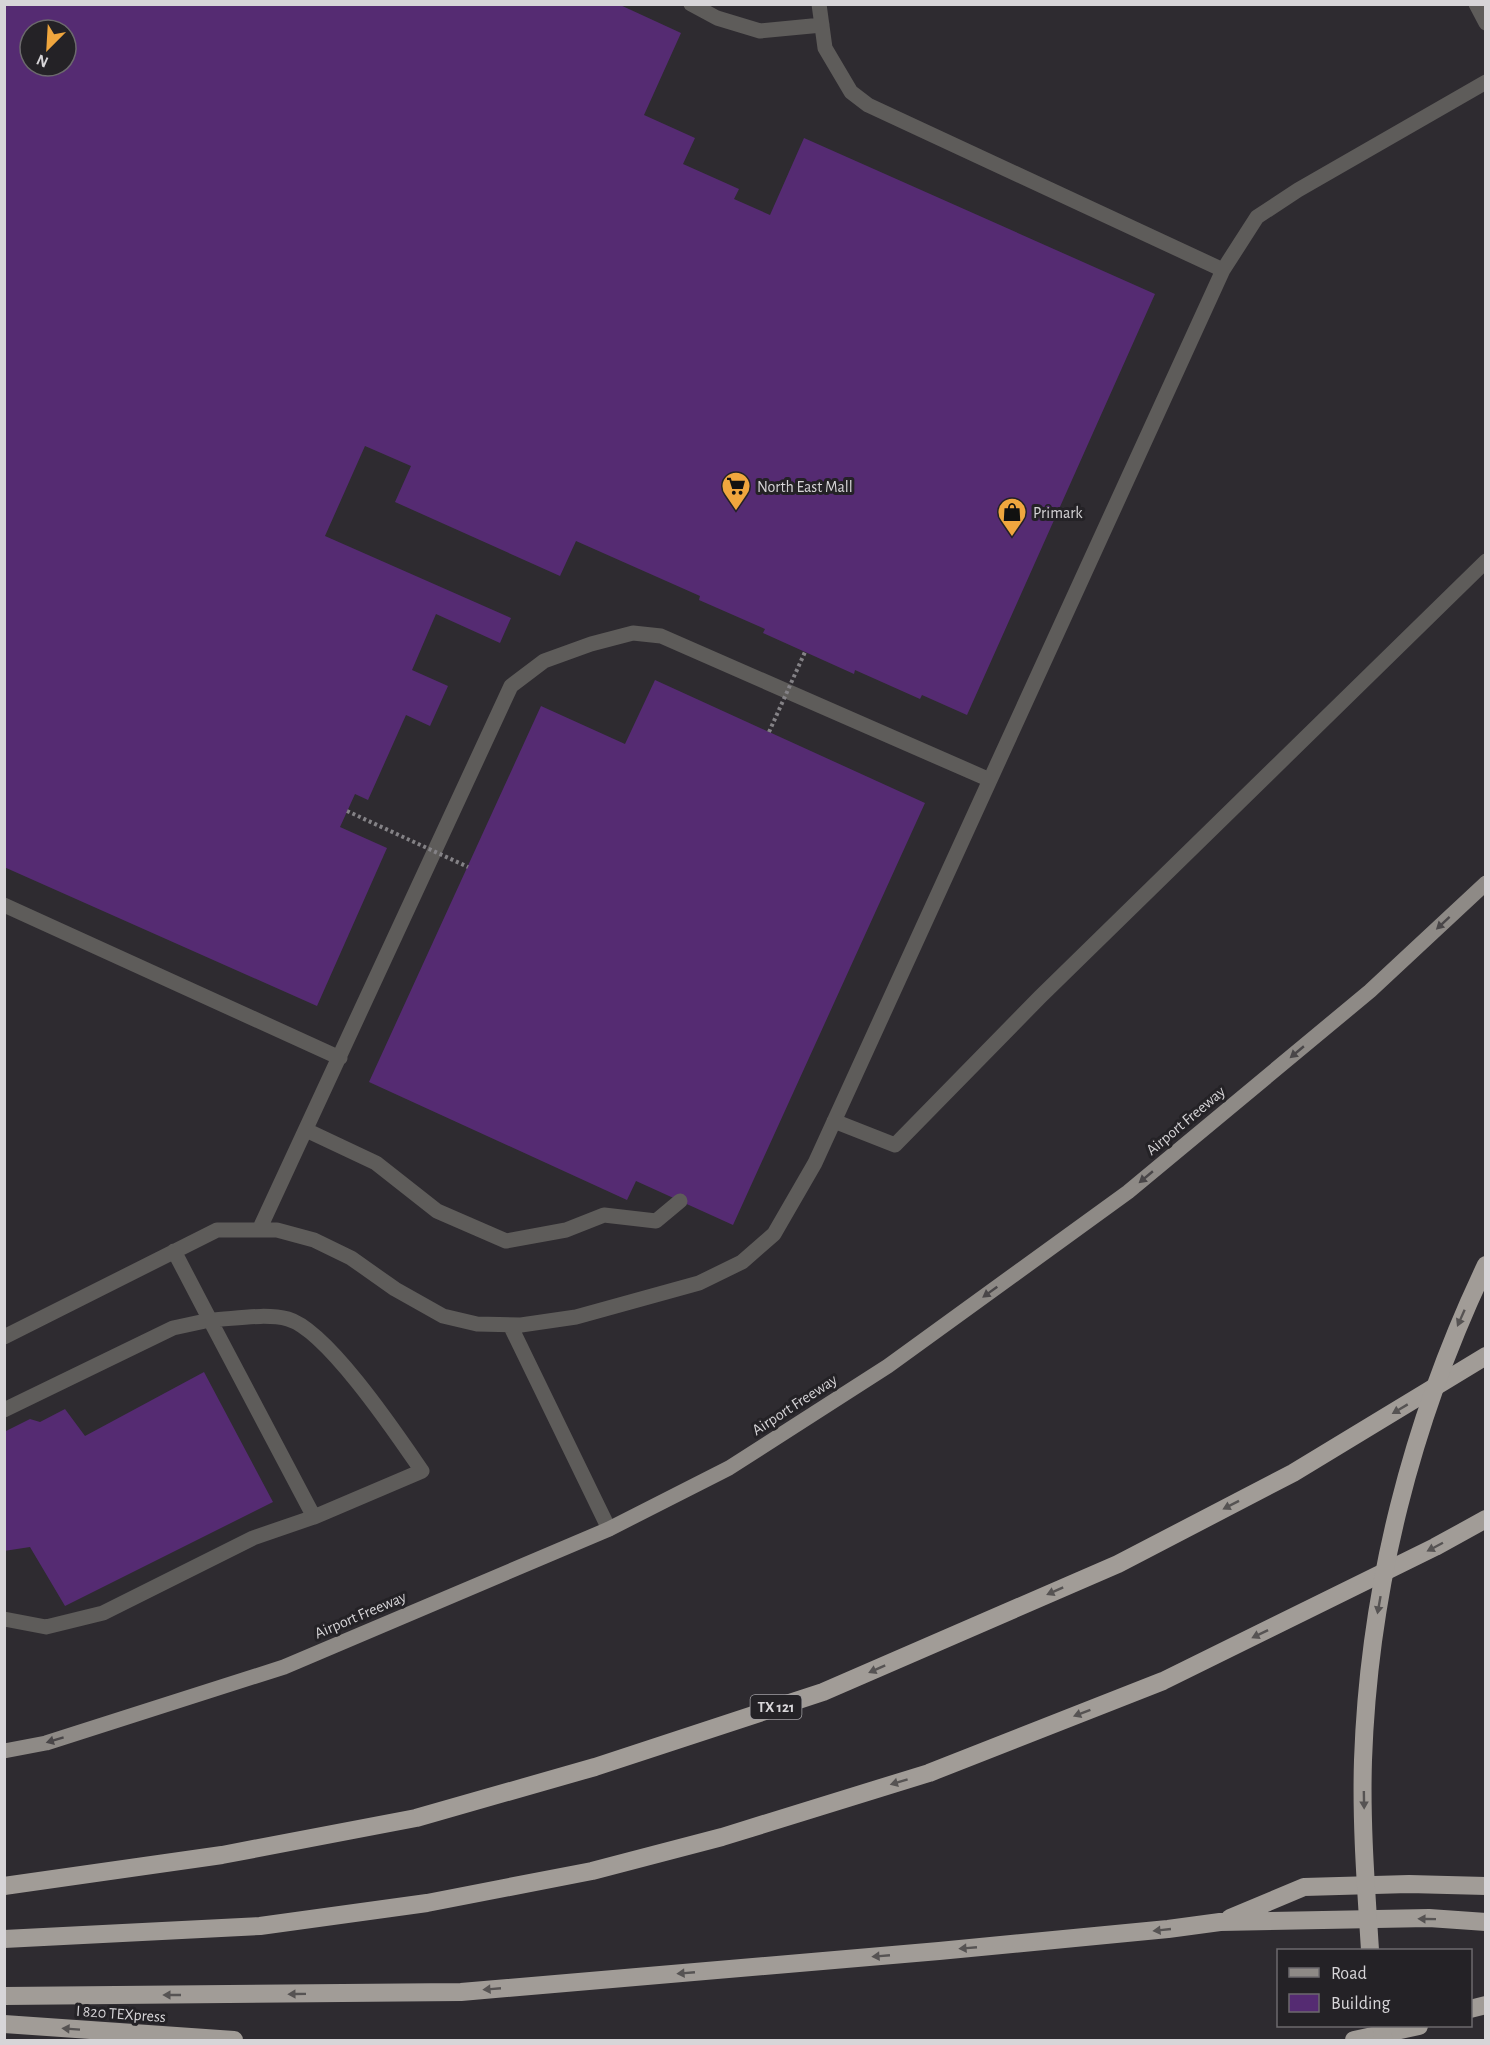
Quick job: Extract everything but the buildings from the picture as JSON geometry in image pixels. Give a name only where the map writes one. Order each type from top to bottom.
[{"type":"highway","points":[[1370,1949],[1364,1860],[1364,1760],[1375,1627],[1392,1528],[1416,1438],[1459,1321],[1485,1265]]},
{"type":"highway","name":"TX 121","points":[[4,1886],[222,1855],[416,1818],[595,1767],[823,1692],[1118,1564],[1293,1473],[1485,1356]]},
{"type":"highway","points":[[4,1939],[260,1926],[427,1903],[592,1871],[722,1837],[929,1773],[1163,1681],[1435,1548],[1485,1519]]},
{"type":"highway","points":[[1220,1922],[1304,1887],[1409,1884],[1485,1886]]},
{"type":"highway","points":[[4,1996],[462,1992],[973,1948],[1220,1922],[1429,1918],[1485,1922]]},
{"type":"highway","name":"I 820 TEXpress","points":[[4,2024],[234,2040]]},
{"type":"highway","points":[[1354,2040],[1410,2027]]},
{"type":"main road","name":"Airport Freeway","points":[[4,1751],[46,1743],[284,1668],[609,1529],[729,1468],[878,1372],[1128,1191],[1370,992],[1485,883]]},
{"type":"lane","points":[[691,4],[717,18],[760,31],[822,25]]},
{"type":"lane","points":[[819,4],[825,48],[851,92],[868,105],[1223,270]]},
{"type":"lane","points":[[1476,4],[1485,23]]},
{"type":"lane","points":[[4,1337],[217,1230],[277,1230],[314,1240],[351,1258],[395,1289],[443,1316],[477,1324],[510,1325],[576,1317],[699,1283],[742,1262],[774,1234],[815,1163],[1223,270],[1257,217],[1298,190],[1485,82]]},
{"type":"lane","points":[[834,1121],[894,1145],[1055,982],[1485,561]]},
{"type":"lane","points":[[259,1230],[511,686],[544,661],[591,644],[633,633],[661,636],[990,780]]},
{"type":"lane","points":[[4,905],[340,1058]]},
{"type":"lane","points":[[306,1130],[376,1163],[437,1211],[506,1240],[566,1230],[604,1215],[656,1221],[680,1202]]},
{"type":"lane","points":[[174,1251],[314,1517]]},
{"type":"lane","points":[[4,1410],[173,1328],[210,1320],[289,1319],[315,1335],[377,1405],[422,1471],[314,1517],[253,1538],[103,1613],[46,1627],[5,1621]]},
{"type":"lane","points":[[510,1325],[609,1529]]},
{"type":"path","points":[[769,732],[805,652]]},
{"type":"path","points":[[347,811],[468,867]]},
{"type":"place","name":"North East Mall","points":[[736,512]]},
{"type":"place","name":"Primark","points":[[1012,538]]}]
